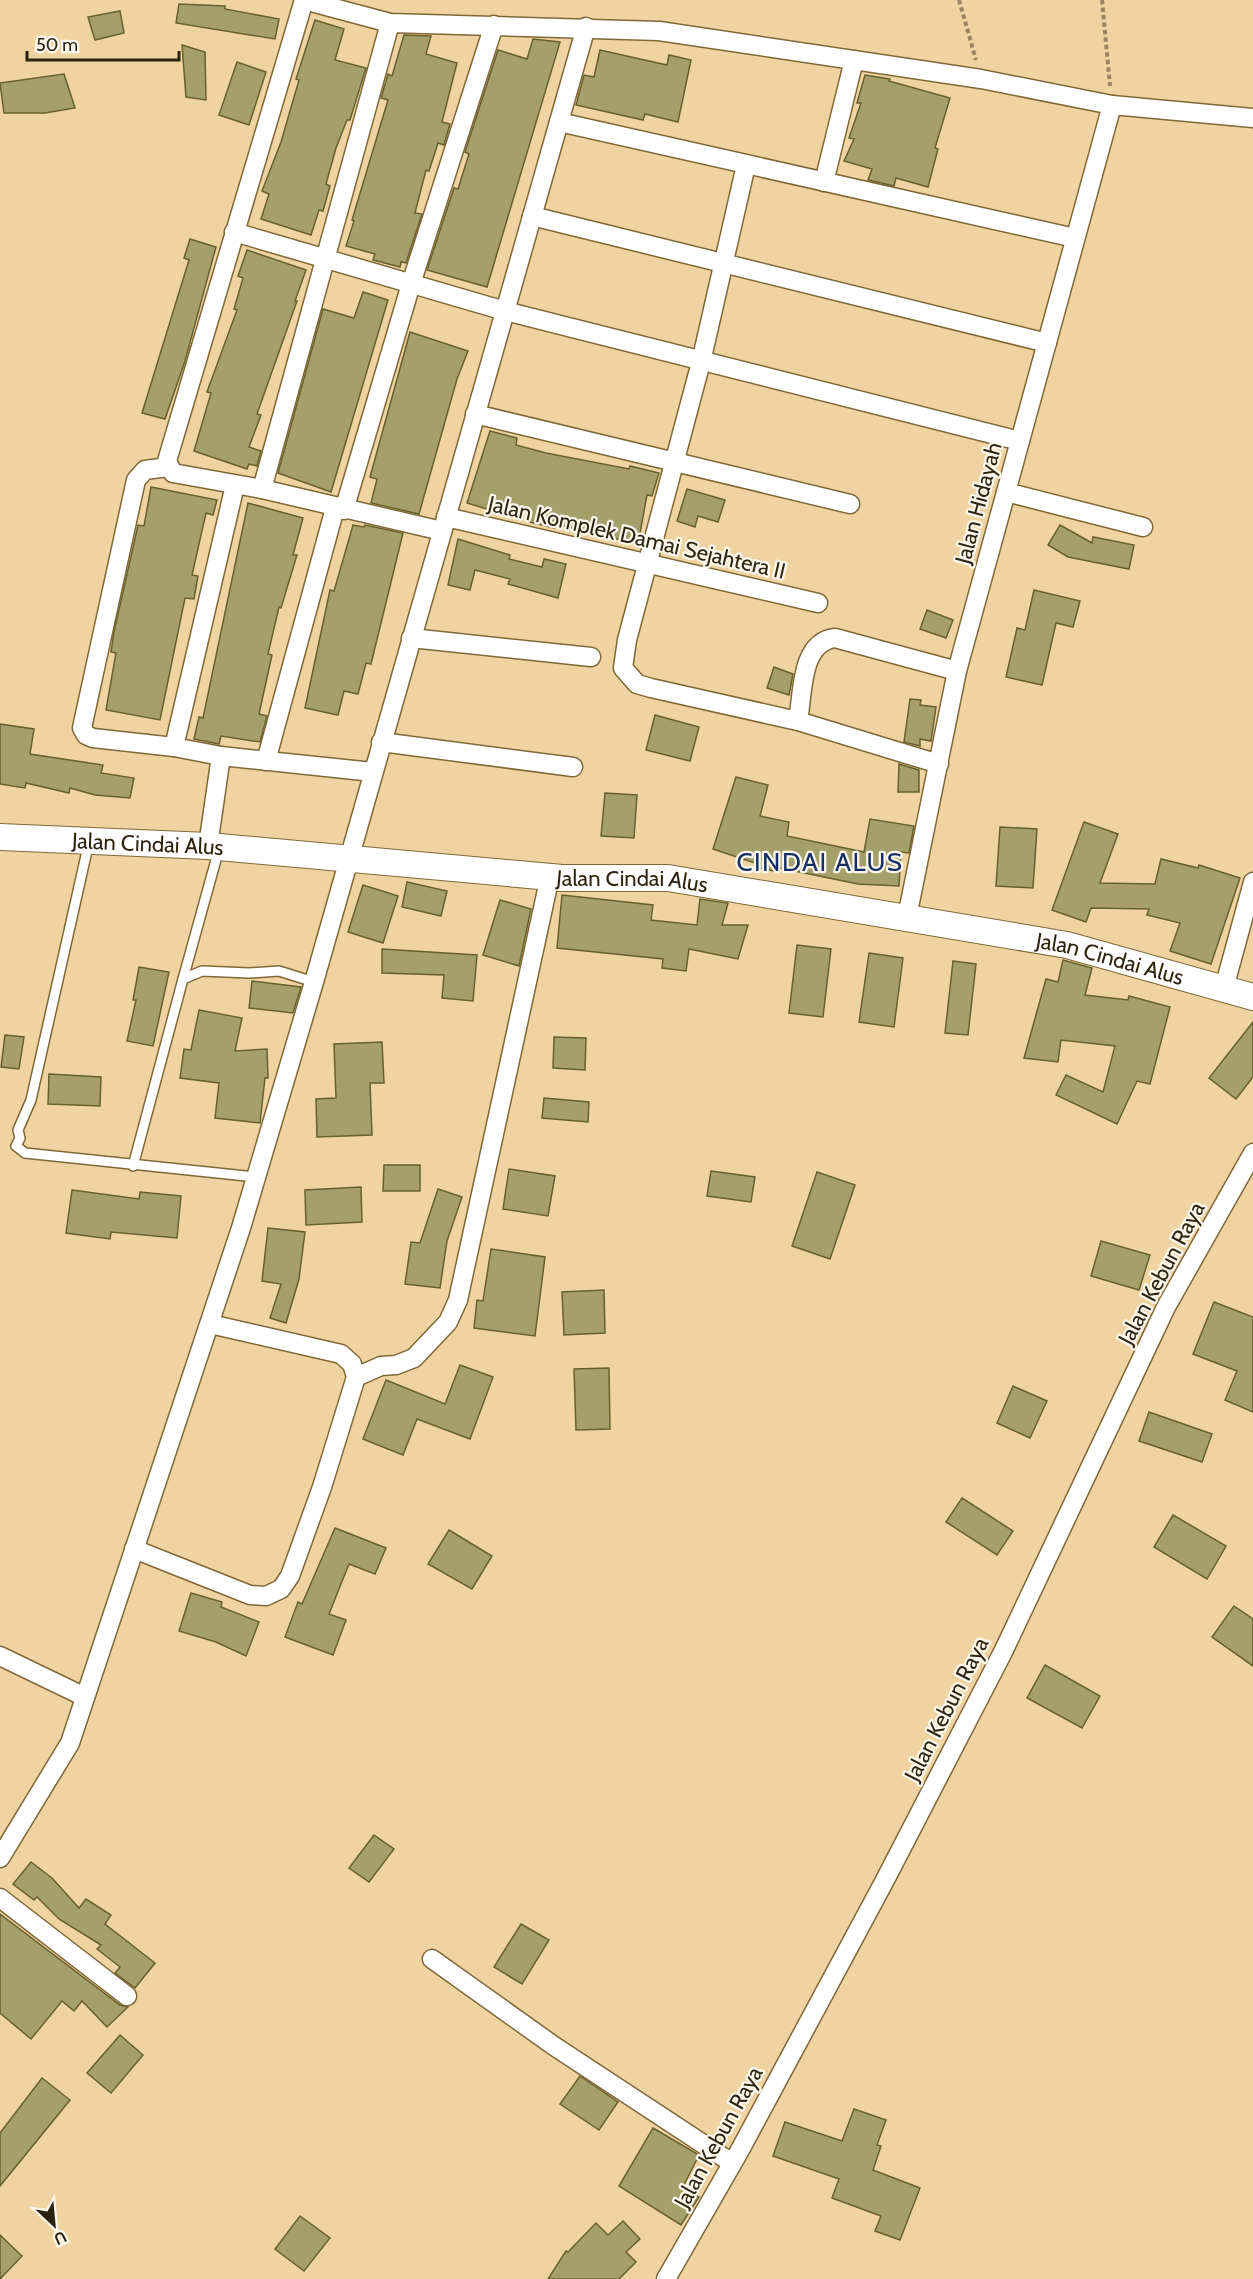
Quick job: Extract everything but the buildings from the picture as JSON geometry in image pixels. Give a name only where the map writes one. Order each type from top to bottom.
[{"type":"street","points":[[373,772],[220,756],[174,747],[93,738],[86,735],[82,728],[136,480],[145,470],[168,466],[167,461],[304,0],[390,23],[586,27],[659,31],[981,80],[1112,105],[1253,118]]},
{"type":"street","points":[[262,489],[390,23]]},
{"type":"street","points":[[266,761],[339,509],[494,25]]},
{"type":"street","points":[[0,1858],[70,1743],[210,1324],[314,982],[586,27]]},
{"type":"street","points":[[824,182],[854,60]]},
{"type":"street","name":"Jalan Hidayah","points":[[907,917],[957,671],[1112,105]]},
{"type":"street","points":[[559,122],[1076,238]]},
{"type":"street","points":[[746,165],[701,362],[623,660],[627,675],[637,684],[651,688],[798,722],[939,764]]},
{"type":"street","points":[[532,216],[1047,343]]},
{"type":"street","points":[[234,232],[505,311],[1020,441]]},
{"type":"street","points":[[475,414],[850,504]]},
{"type":"street","name":"Jalan Komplek Damai Sejahtera II","points":[[168,466],[173,473],[262,489],[339,509],[444,524],[649,564],[818,603]]},
{"type":"street","points":[[174,747],[236,484]]},
{"type":"street","points":[[1006,492],[1143,527]]},
{"type":"street","points":[[411,638],[591,657]]},
{"type":"street","points":[[798,722],[808,660],[819,642],[827,639],[835,638],[957,671]]},
{"type":"street","points":[[381,742],[573,767]]},
{"type":"street","points":[[214,846],[220,756]]},
{"type":"street","name":"Jalan Cindai Alus","points":[[0,837],[214,846],[550,876],[668,878],[1067,945],[1224,987],[1253,997]]},
{"type":"street","points":[[356,1377],[381,1366],[396,1365],[414,1358],[448,1322],[458,1300],[550,876]]},
{"type":"street","points":[[1224,987],[1253,882]]},
{"type":"street","name":"Jalan Kebun Raya","points":[[666,2279],[732,2163],[884,1882],[998,1663],[1166,1307],[1253,1153]]},
{"type":"street","points":[[135,1549],[250,1595],[266,1596],[280,1589],[290,1576],[322,1487],[356,1377],[352,1364],[341,1354],[210,1324]]},
{"type":"street","points":[[0,1656],[85,1697]]},
{"type":"street","points":[[0,1898],[127,1996]]},
{"type":"street","points":[[432,1959],[554,2046],[732,2163]]},
{"type":"lane","points":[[90,840],[31,1100],[18,1130],[16,1146],[25,1153],[256,1177]]},
{"type":"lane","points":[[133,1166],[183,979],[214,846]]},
{"type":"lane","points":[[183,979],[202,971],[249,973],[279,971],[314,982]]},
{"type":"path","points":[[958,0],[981,80]]},
{"type":"path","points":[[1102,0],[1112,105]]},
{"type":"district","name":"CINDAI ALUS","points":[[820,862]]}]
